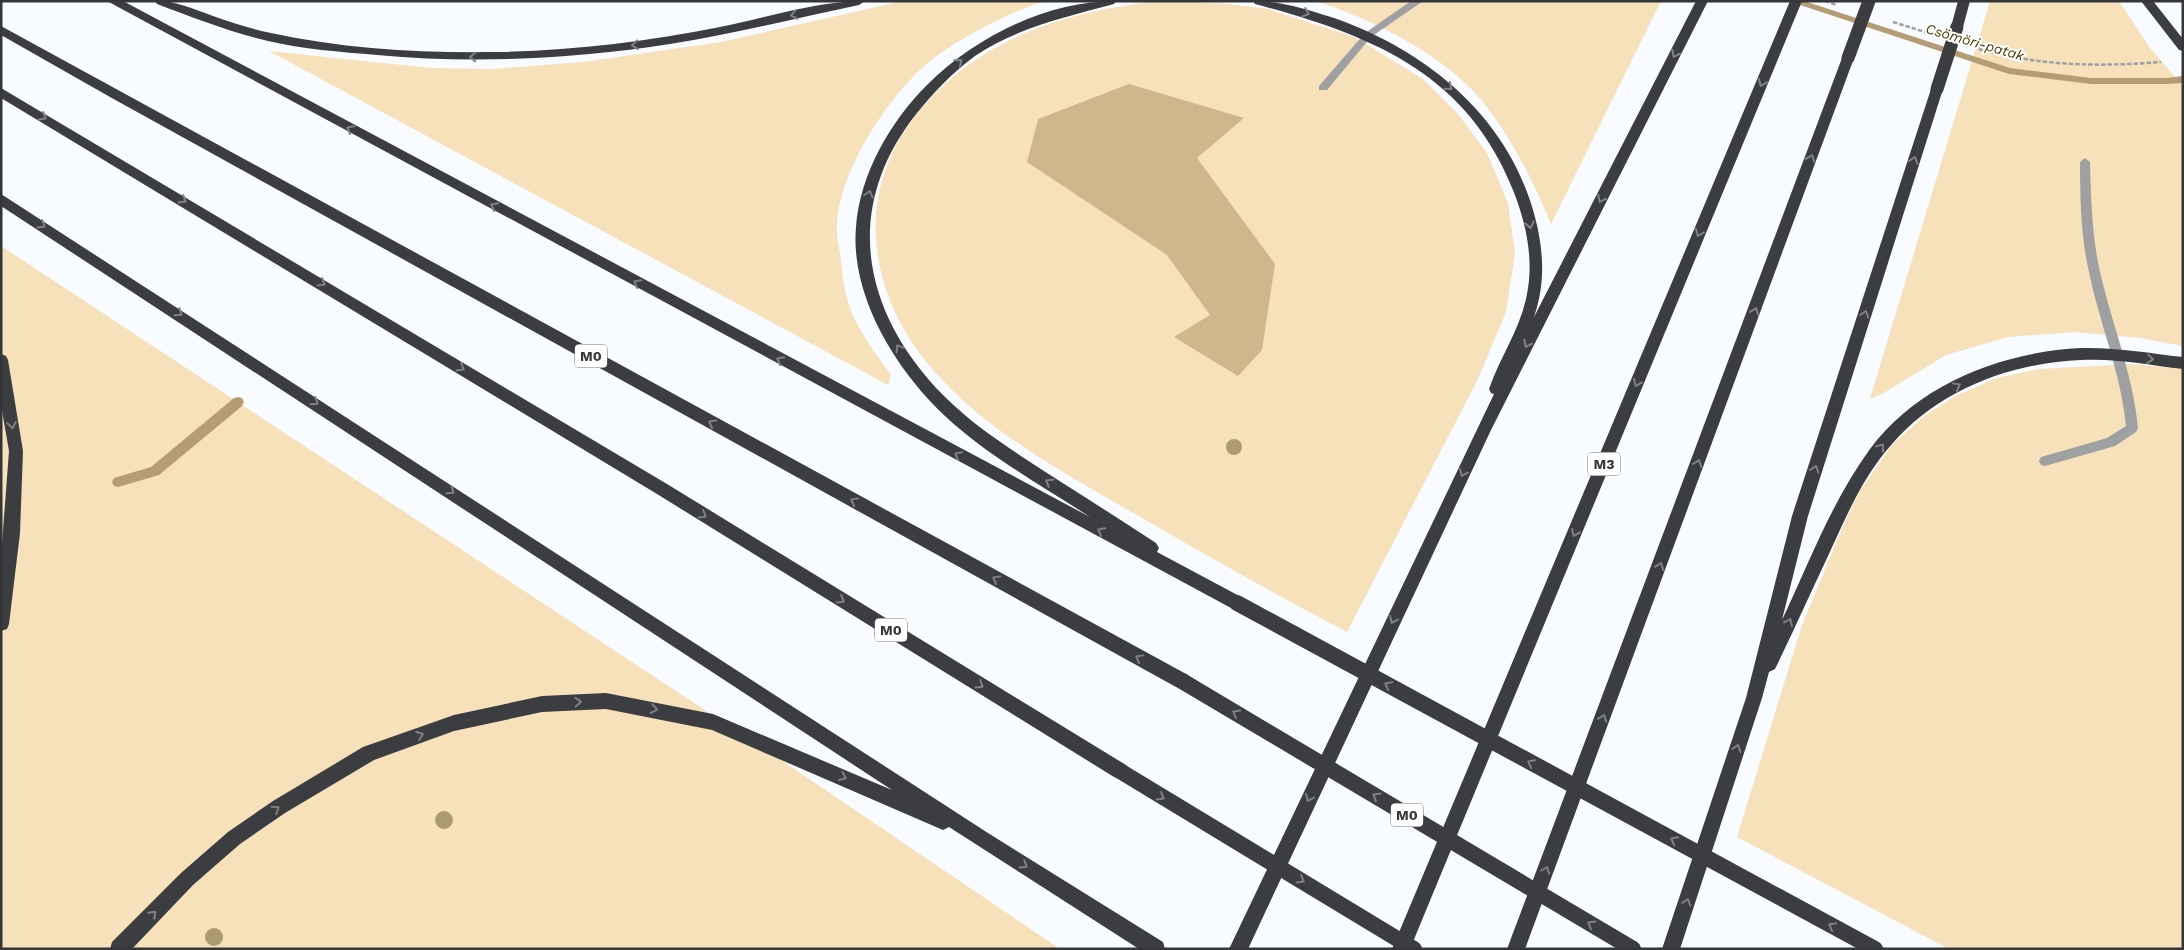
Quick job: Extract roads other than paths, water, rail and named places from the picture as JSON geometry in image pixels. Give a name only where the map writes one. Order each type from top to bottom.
[{"type":"highway","points":[[113,1],[1237,603],[1875,949]]},
{"type":"highway","points":[[161,1],[257,34],[294,42],[415,56],[482,57],[561,53],[641,44],[714,32],[859,1]]},
{"type":"highway","points":[[1110,1],[1070,9],[1027,23],[966,56],[936,82],[912,107],[892,137],[882,158],[870,189],[863,218],[863,255],[875,301],[899,350],[927,387],[976,434],[1237,603]]},
{"type":"highway","points":[[1259,1],[1296,9],[1368,36],[1414,61],[1461,97],[1495,138],[1519,185],[1528,213],[1535,261],[1534,294],[1527,316],[1503,366],[1484,429]]},
{"type":"highway","name":"M3","points":[[1401,949],[1796,1]]},
{"type":"highway","points":[[1516,949],[1869,1]]},
{"type":"highway","points":[[1672,949],[1754,698],[1800,516],[1964,1]]},
{"type":"highway","points":[[2147,1],[2182,46]]},
{"type":"highway","points":[[1238,949],[1484,429],[1700,6]]},
{"type":"highway","name":"M0","points":[[1,30],[123,99],[1182,681],[1633,949]]},
{"type":"highway","name":"M0","points":[[1,92],[662,489],[1120,772],[1414,949]]},
{"type":"highway","points":[[1,198],[982,839],[1156,949]]},
{"type":"highway","points":[[1754,698],[1836,521],[1866,467],[1887,439],[1916,411],[1968,380],[2007,367],[2046,358],[2081,354],[2117,355],[2183,363]]},
{"type":"highway","points":[[1,360],[16,451],[12,533],[1,624]]},
{"type":"highway","points":[[119,949],[187,879],[234,838],[279,807],[369,753],[454,723],[542,704],[606,701],[713,722],[982,839]]},
{"type":"lane","points":[[1323,88],[1368,36],[1418,1]]},
{"type":"lane","points":[[2046,460],[2111,442],[2132,428],[2130,402],[2095,275],[2085,218],[2085,162]]},
{"type":"waterway","name":"Csömöri-patak","points":[[1793,1],[2009,71],[2091,81],[2166,81],[2183,79]]},
{"type":"waterway","points":[[118,482],[155,471],[238,402]]}]
